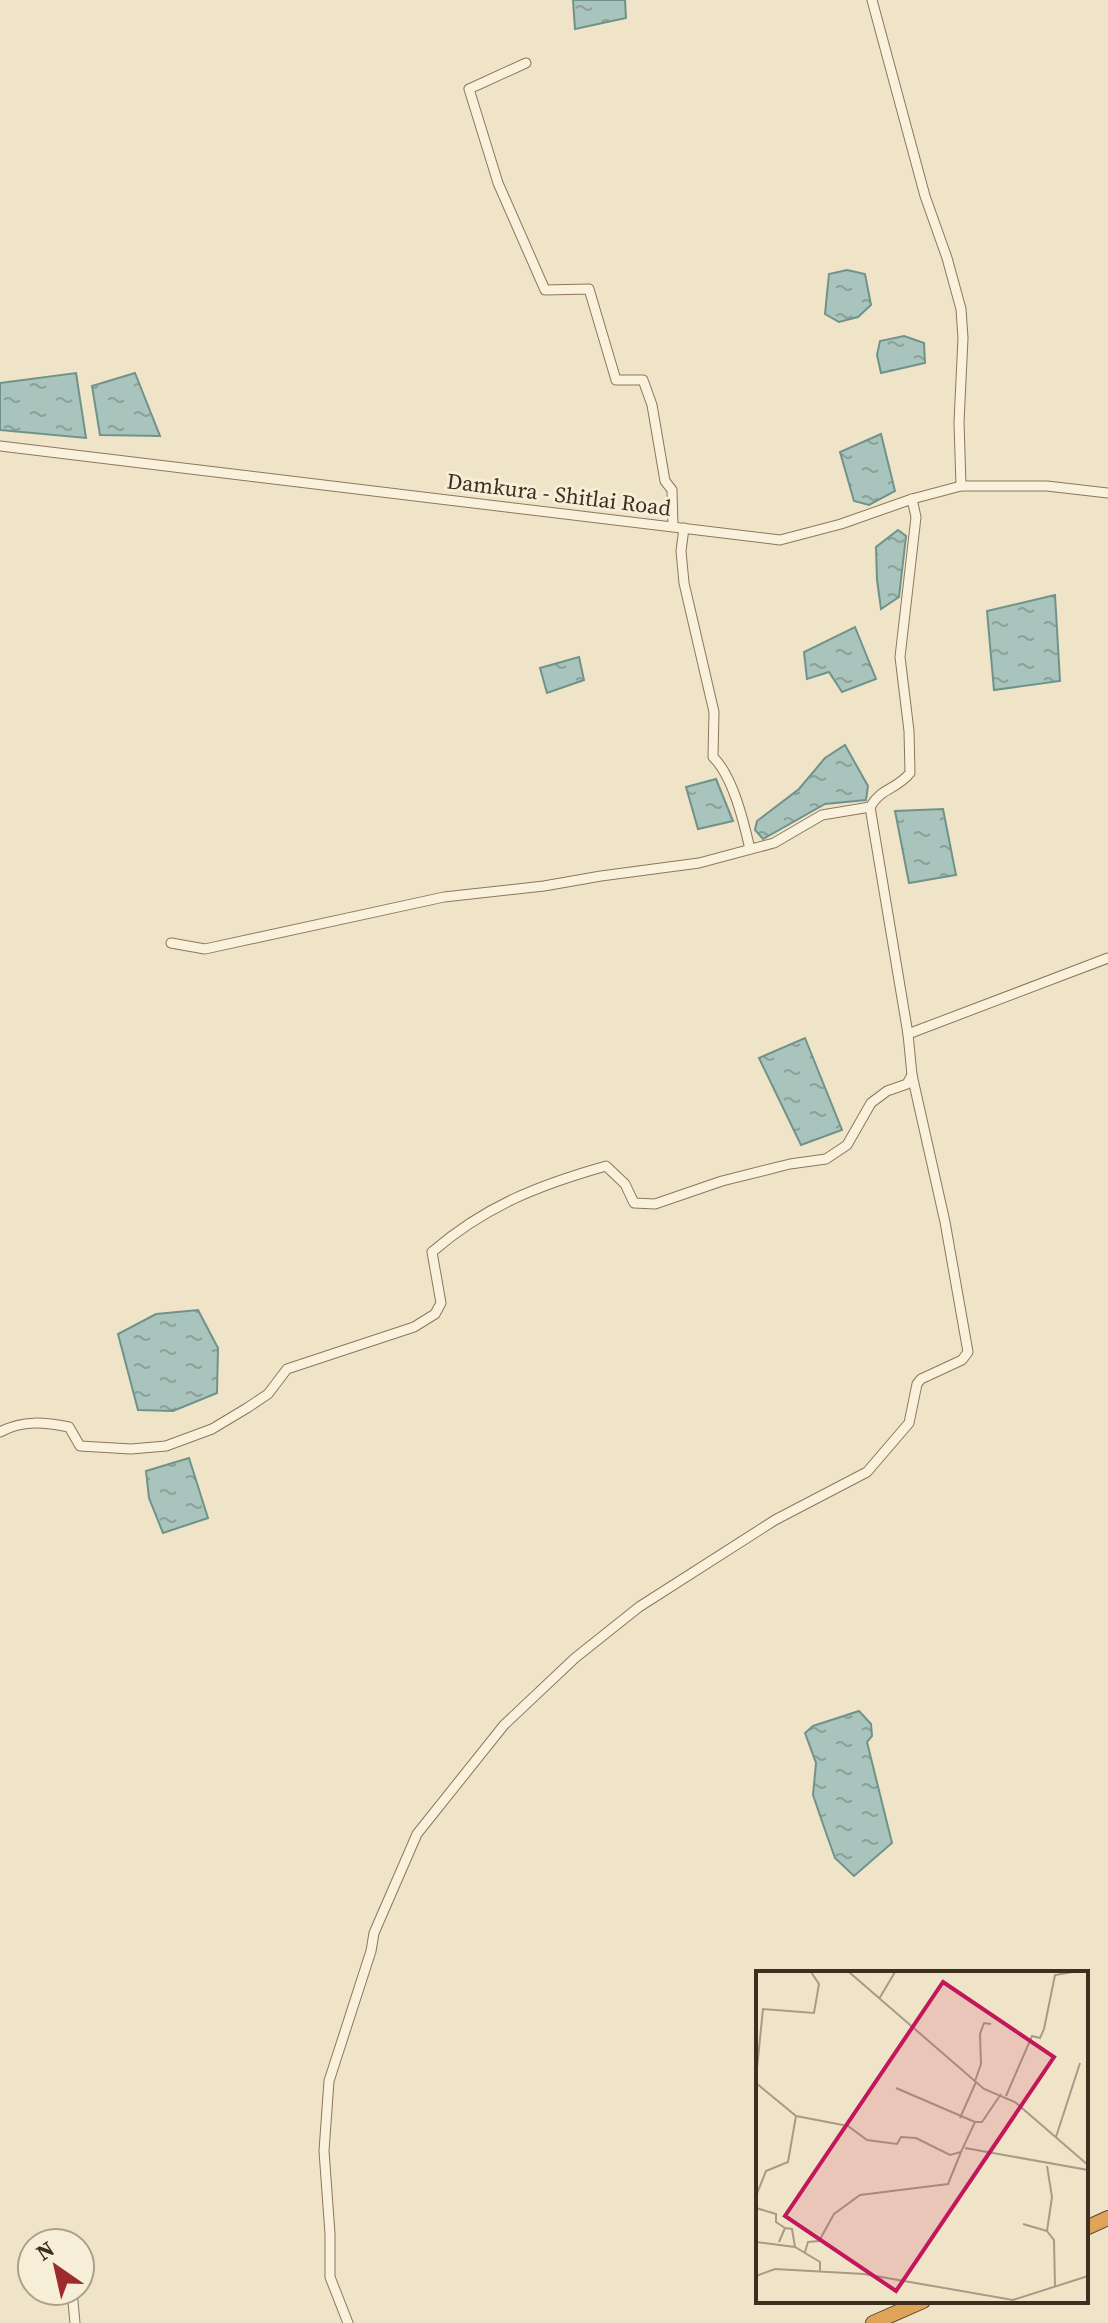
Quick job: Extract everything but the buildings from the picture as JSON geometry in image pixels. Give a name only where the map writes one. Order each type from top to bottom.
[{"type":"highway","points":[[1088,2227],[1108,2218]]},
{"type":"highway","points":[[873,2323],[918,2303]]},
{"type":"street","points":[[872,0],[925,196],[961,309],[961,486]]},
{"type":"street","points":[[526,63],[469,89],[498,183],[545,290],[589,289],[616,380],[643,380],[652,405],[665,481],[672,490],[673,526]]},
{"type":"street","name":"Damkura - Shitlai Road","points":[[0,446],[780,540],[961,486],[1047,486],[1108,493]]},
{"type":"street","points":[[348,2323],[330,2277],[324,2151],[329,2081],[363,1979],[374,1933],[417,1834],[504,1725],[575,1658],[639,1607],[775,1520],[867,1472],[909,1423],[917,1384],[921,1379],[962,1360],[968,1352],[945,1222],[912,1075],[870,807],[877,794],[901,784],[910,773],[909,731],[900,657],[916,517],[912,499]]},
{"type":"street","points":[[684,528],[681,551],[684,583],[714,712],[713,757],[720,764],[737,803],[750,849]]},
{"type":"street","points":[[171,943],[205,949],[404,904],[699,863],[774,843],[822,815],[870,807]]},
{"type":"street","points":[[908,1034],[1108,958]]},
{"type":"street","points":[[0,1432],[17,1423],[47,1422],[69,1427],[80,1446],[131,1449],[166,1446],[212,1429],[268,1394],[287,1369],[414,1327],[435,1314],[441,1303],[432,1252],[464,1225],[495,1207],[539,1188],[606,1166],[625,1184],[634,1203],[655,1204],[735,1178],[790,1164],[826,1159],[847,1145],[871,1103],[887,1091],[907,1084],[912,1075]]},
{"type":"water","points":[[573,0],[625,0],[626,18],[575,29]]},
{"type":"water","points":[[847,270],[865,274],[871,305],[858,317],[839,322],[825,314],[829,274]]},
{"type":"water","points":[[904,336],[924,343],[925,363],[881,373],[877,355],[880,341]]},
{"type":"water","points":[[76,373],[86,438],[0,430],[0,383]]},
{"type":"water","points":[[135,373],[160,436],[100,435],[92,386]]},
{"type":"water","points":[[881,434],[895,491],[869,505],[854,501],[840,452]]},
{"type":"water","points":[[898,530],[906,536],[899,597],[881,609],[876,547]]},
{"type":"water","points":[[1055,595],[1060,681],[994,690],[987,611]]},
{"type":"water","points":[[855,627],[876,679],[842,692],[829,672],[807,679],[804,652]]},
{"type":"water","points":[[579,657],[584,680],[547,693],[540,668]]},
{"type":"water","points":[[845,745],[868,786],[866,800],[825,804],[763,839],[755,830],[757,821],[799,789],[825,758]]},
{"type":"water","points":[[716,779],[733,821],[698,829],[686,787]]},
{"type":"water","points":[[943,809],[956,875],[909,883],[895,811]]},
{"type":"water","points":[[805,1038],[842,1130],[801,1145],[759,1058]]},
{"type":"water","points":[[198,1310],[218,1348],[217,1393],[173,1411],[138,1410],[118,1334],[156,1314]]},
{"type":"water","points":[[189,1458],[208,1518],[163,1533],[149,1498],[146,1471]]},
{"type":"water","points":[[859,1711],[871,1724],[872,1736],[867,1742],[892,1843],[854,1876],[835,1858],[813,1795],[816,1763],[805,1733],[813,1726]]}]
